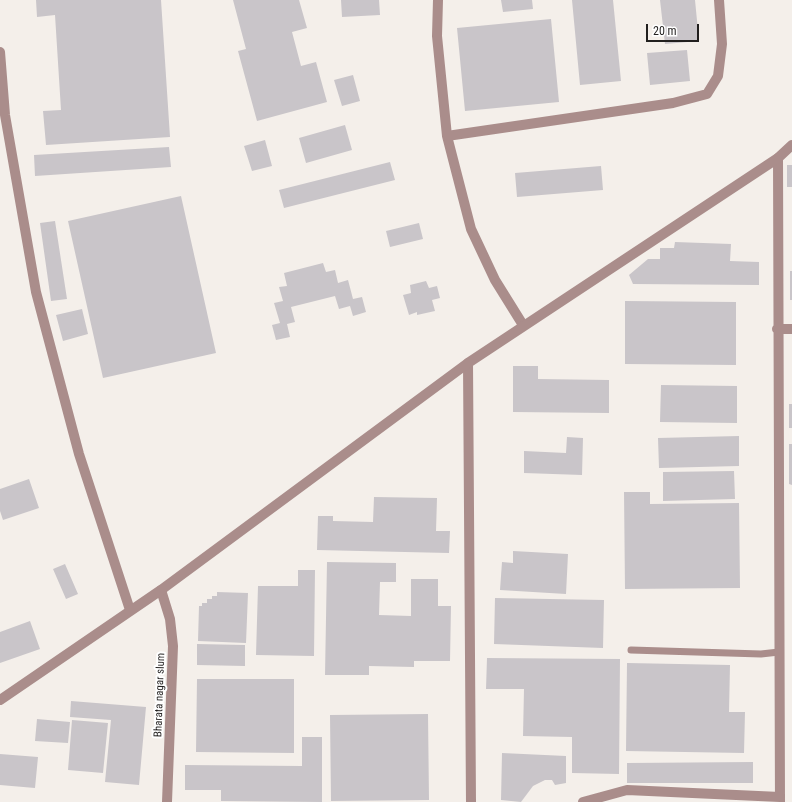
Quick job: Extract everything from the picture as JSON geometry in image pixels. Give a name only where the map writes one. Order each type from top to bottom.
[{"type":"street","points":[[438,0],[437,36],[447,136],[471,229],[495,280],[523,325]]},
{"type":"street","points":[[447,136],[673,103],[707,94],[718,76],[722,44],[719,0]]},
{"type":"street","points":[[0,52],[5,115],[36,292],[79,454],[130,610]]},
{"type":"street","points":[[0,700],[160,590],[468,363],[523,325],[778,158],[792,145]]},
{"type":"street","points":[[583,802],[627,790],[780,800],[777,329],[778,158]]},
{"type":"street","points":[[777,329],[792,329]]},
{"type":"street","points":[[468,363],[472,802]]},
{"type":"street","name":"Bharata nagar slum","points":[[160,590],[170,619],[173,646],[173,690],[167,802]]},
{"type":"lane","points":[[632,650],[761,654],[779,652]]},
{"type":"building","points":[[36,0],[161,0],[170,137],[46,145],[43,111],[61,110],[55,15],[37,17]]},
{"type":"building","points":[[233,0],[299,0],[307,28],[292,32],[301,66],[316,62],[327,102],[257,121],[238,51],[246,49]]},
{"type":"building","points":[[341,0],[379,0],[380,15],[342,17]]},
{"type":"building","points":[[501,0],[532,0],[533,9],[503,12]]},
{"type":"building","points":[[572,0],[613,0],[621,81],[580,85]]},
{"type":"building","points":[[660,0],[695,0],[699,41],[665,44]]},
{"type":"building","points":[[551,19],[559,102],[465,111],[457,28]]},
{"type":"building","points":[[687,50],[690,81],[650,85],[647,53]]},
{"type":"building","points":[[353,75],[360,101],[342,106],[334,80]]},
{"type":"building","points":[[345,125],[352,150],[306,163],[299,138]]},
{"type":"building","points":[[265,140],[272,166],[252,171],[244,146]]},
{"type":"building","points":[[169,147],[171,167],[35,176],[34,155]]},
{"type":"building","points":[[390,162],[395,180],[284,208],[279,190]]},
{"type":"building","points":[[787,165],[792,165],[792,187],[787,187]]},
{"type":"building","points":[[601,166],[603,190],[517,197],[515,173]]},
{"type":"building","points":[[181,196],[216,353],[103,378],[68,221]]},
{"type":"building","points":[[55,221],[67,299],[51,301],[40,223]]},
{"type":"building","points":[[419,223],[423,239],[390,247],[386,231]]},
{"type":"building","points":[[675,242],[731,244],[730,261],[759,262],[759,285],[633,284],[629,275],[648,259],[660,259],[660,248],[674,248]]},
{"type":"building","points":[[323,263],[326,272],[335,270],[338,283],[348,280],[353,299],[362,297],[366,312],[353,316],[350,306],[339,309],[335,296],[291,307],[295,322],[287,324],[290,337],[276,340],[272,325],[280,323],[274,303],[283,301],[279,287],[287,286],[284,273]]},
{"type":"building","points":[[790,271],[792,271],[792,300],[790,300]]},
{"type":"building","points":[[426,281],[429,288],[437,286],[440,298],[432,300],[435,311],[417,315],[417,312],[409,315],[403,295],[411,293],[410,285]]},
{"type":"building","points":[[625,301],[736,302],[736,365],[625,364]]},
{"type":"building","points":[[82,309],[88,334],[63,341],[56,315]]},
{"type":"building","points":[[513,366],[538,366],[538,379],[609,380],[609,413],[513,412]]},
{"type":"building","points":[[661,385],[737,386],[737,423],[660,422]]},
{"type":"building","points":[[789,404],[792,404],[792,428],[789,428]]},
{"type":"building","points":[[739,436],[739,466],[659,468],[658,438]]},
{"type":"building","points":[[567,437],[583,438],[582,475],[524,473],[524,451],[566,453]]},
{"type":"building","points":[[789,444],[792,444],[792,485],[789,484]]},
{"type":"building","points":[[734,471],[735,499],[663,501],[663,472]]},
{"type":"building","points":[[29,479],[39,508],[3,520],[0,511],[0,489]]},
{"type":"building","points":[[624,492],[650,492],[650,504],[739,503],[740,588],[625,589]]},
{"type":"building","points":[[374,497],[437,498],[436,531],[450,531],[449,553],[317,550],[318,516],[333,516],[333,521],[373,522]]},
{"type":"building","points":[[513,551],[568,554],[566,594],[500,590],[502,562],[513,563]]},
{"type":"building","points":[[327,562],[396,563],[396,582],[380,582],[379,615],[411,616],[411,579],[438,579],[438,606],[451,606],[450,661],[414,661],[414,667],[369,666],[369,675],[325,675]]},
{"type":"building","points":[[65,564],[78,594],[66,599],[53,569]]},
{"type":"building","points":[[298,570],[315,570],[314,656],[256,655],[258,586],[298,586]]},
{"type":"building","points":[[217,592],[248,593],[246,643],[198,641],[199,606],[202,606],[202,603],[207,603],[207,599],[212,599],[212,596],[217,596]]},
{"type":"building","points":[[495,598],[604,600],[603,648],[494,644]]},
{"type":"building","points":[[30,621],[40,649],[0,663],[0,632]]},
{"type":"building","points":[[197,644],[245,645],[245,666],[197,665]]},
{"type":"building","points":[[487,658],[620,659],[619,774],[572,773],[572,737],[523,736],[524,689],[486,689]]},
{"type":"building","points":[[627,663],[730,665],[729,712],[745,712],[744,753],[626,751]]},
{"type":"building","points":[[197,679],[294,679],[294,753],[196,752]]},
{"type":"building","points":[[71,701],[146,707],[139,785],[105,782],[111,720],[70,717]]},
{"type":"building","points":[[428,714],[429,800],[331,801],[330,715]]},
{"type":"building","points":[[37,719],[70,722],[68,743],[35,741]]},
{"type":"building","points":[[72,720],[108,723],[103,773],[68,770]]},
{"type":"building","points":[[302,737],[322,737],[322,802],[221,801],[221,790],[185,790],[185,765],[302,766]]},
{"type":"building","points":[[502,753],[566,756],[566,783],[555,785],[552,780],[545,780],[533,786],[521,802],[501,800]]},
{"type":"building","points":[[0,754],[38,757],[35,788],[0,785]]},
{"type":"building","points":[[753,762],[753,783],[627,783],[627,763]]}]
